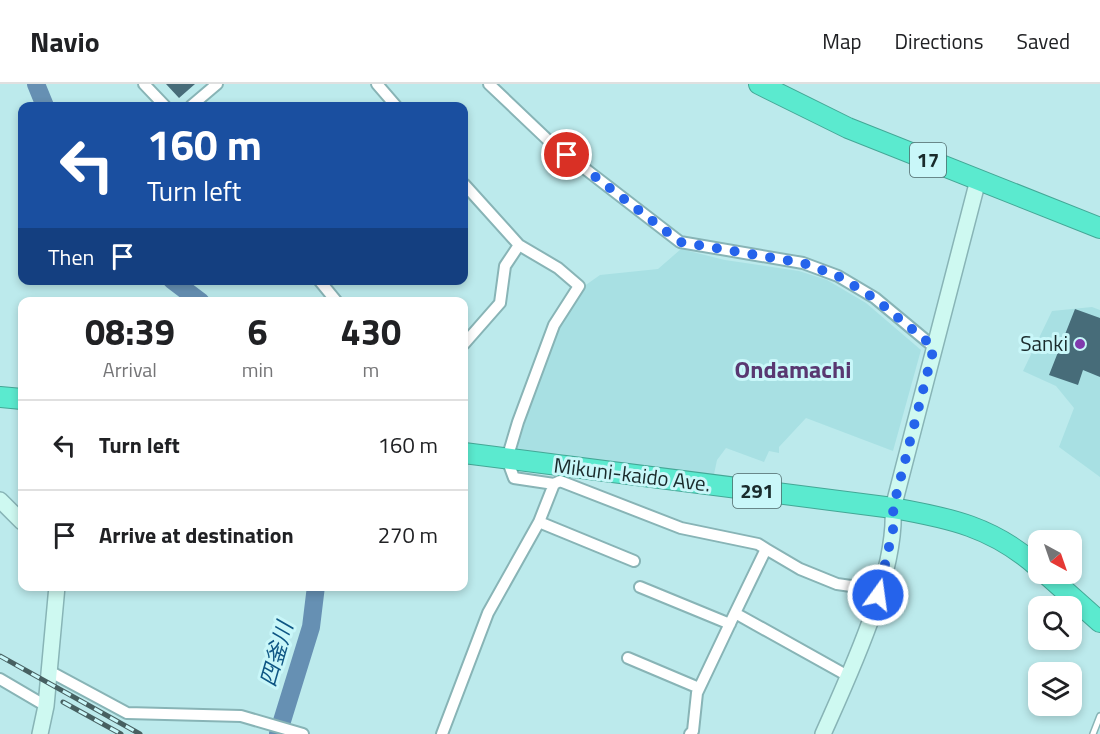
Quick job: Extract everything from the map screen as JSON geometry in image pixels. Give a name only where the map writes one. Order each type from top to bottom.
[{"type":"highway","name":"17","points":[[759,84],[848,128],[1100,228]]},
{"type":"highway","points":[[0,397],[18,399]]},
{"type":"highway","name":"Mikuni-kaido Ave.","points":[[468,454],[893,508],[948,518],[982,530],[1028,560]]},
{"type":"highway","points":[[1057,584],[1100,622]]},
{"type":"street","points":[[144,84],[161,102]]},
{"type":"street","points":[[196,102],[217,84]]},
{"type":"street","points":[[377,84],[393,102]]},
{"type":"street","points":[[489,84],[549,141],[680,242],[803,263],[838,276],[874,298],[934,347]]},
{"type":"street","points":[[823,734],[848,676],[879,590],[894,525],[893,508],[978,180]]},
{"type":"street","points":[[468,189],[519,246],[558,268],[579,286],[554,325],[507,459],[514,478],[554,484],[561,481],[681,528],[758,544],[800,569],[837,584],[879,590]]},
{"type":"street","points":[[468,339],[500,303],[505,266],[519,246]]},
{"type":"street","points":[[323,285],[333,297]]},
{"type":"street","points":[[442,734],[488,613],[539,522],[554,484]]},
{"type":"street","points":[[0,500],[18,518]]},
{"type":"street","points":[[539,522],[634,561]]},
{"type":"street","points":[[690,734],[693,731],[699,688],[766,549]]},
{"type":"street","points":[[640,587],[730,624]]},
{"type":"street","points":[[40,734],[46,706],[57,591]]},
{"type":"street","points":[[735,613],[848,676]]},
{"type":"street","points":[[628,658],[699,688]]},
{"type":"street","points":[[49,671],[127,713],[241,716],[303,734]]},
{"type":"street","points":[[0,679],[46,706]]},
{"type":"lane","points":[[1093,734],[1100,716]]},
{"type":"shaded area","points":[[681,249],[725,260],[799,271],[827,280],[866,303],[921,350],[893,451],[806,418],[779,447],[779,453],[769,451],[764,462],[726,448],[717,460],[713,479],[588,466],[563,454],[511,450],[556,326],[580,289],[600,275],[658,269]]},
{"type":"shaded area","points":[[1092,307],[1100,310],[1100,477],[1059,447],[1074,408],[1056,386],[1023,371],[1052,311]]},
{"type":"building","points":[[166,84],[195,84],[179,98]]},
{"type":"building","name":"Sanki","points":[[1075,309],[1100,318],[1100,377],[1083,370],[1078,385],[1049,375]]},
{"type":"waterway","name":"四釜川","points":[[36,84],[43,102]]},
{"type":"waterway","name":"四釜川","points":[[179,285],[194,297]]},
{"type":"waterway","name":"四釜川","points":[[278,734],[311,627],[315,591]]},
{"type":"railway","points":[[0,656],[140,734]]},
{"type":"railway","points":[[63,702],[121,734]]},
{"type":"place","name":"Sanki","points":[[1080,344]]},
{"type":"district","name":"Ondamachi","points":[[793,370]]},
{"type":"route","points":[[567,155],[680,242],[803,263],[838,276],[874,298],[934,347],[893,508],[894,525],[878,595]]}]
